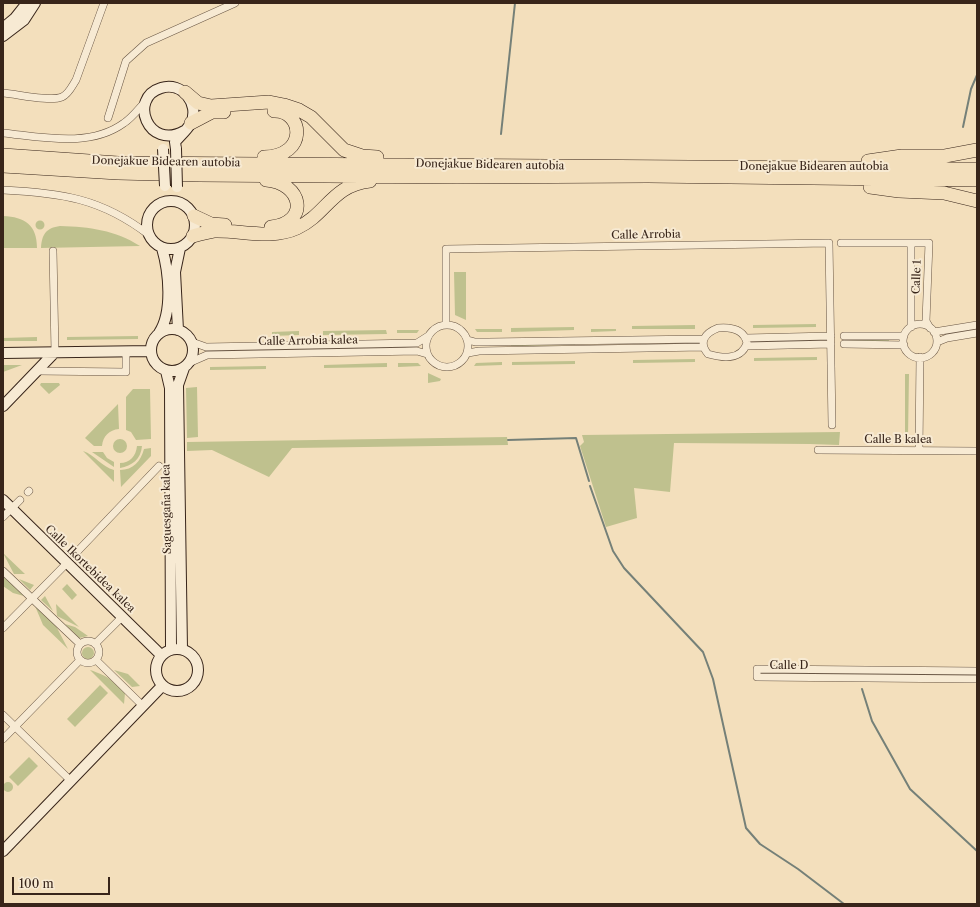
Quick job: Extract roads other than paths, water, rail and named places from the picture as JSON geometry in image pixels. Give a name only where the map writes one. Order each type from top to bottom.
[{"type":"highway","points":[[185,92],[198,103],[212,106],[269,102],[284,105],[299,110],[311,117],[332,140],[344,150],[362,156],[416,159],[444,165]]},
{"type":"highway","points":[[187,127],[212,112],[280,110],[291,117],[296,126],[297,138],[291,149],[280,155],[217,162]]},
{"type":"highway","points":[[946,156],[977,150]]},
{"type":"highway","name":"Donejakue Bidearen autobia","points":[[3,155],[118,162],[977,169]]},
{"type":"highway","points":[[731,167],[744,162],[856,162],[902,156],[977,156]]},
{"type":"highway","name":"Donejakue Bidearen autobia","points":[[3,166],[118,173],[199,175],[457,177],[648,176],[977,180]]},
{"type":"highway","points":[[194,216],[211,224],[265,227],[280,226],[292,219],[297,209],[297,202],[293,193],[287,186],[276,181],[253,179],[224,180],[199,175]]},
{"type":"highway","points":[[193,236],[214,231],[274,234],[285,232],[303,225],[314,218],[330,200],[354,184],[369,181],[444,180],[457,177]]},
{"type":"highway","points":[[810,179],[899,191],[977,193]]},
{"type":"highway","points":[[944,193],[977,201]]},
{"type":"street","points":[[3,28],[15,18],[27,3]]},
{"type":"street","points":[[3,36],[24,20],[35,3]]},
{"type":"street","points":[[3,93],[50,98],[62,97],[69,92],[76,80],[104,3]]},
{"type":"street","points":[[108,118],[126,61],[134,52],[146,43],[235,3]]},
{"type":"street","points":[[3,133],[65,138],[95,136],[125,123],[148,98],[161,88],[178,88],[185,92],[193,107],[193,115],[187,127],[175,142],[177,187],[181,203]]},
{"type":"street","points":[[148,98],[145,105],[146,120],[149,127],[162,135],[170,136],[187,127]]},
{"type":"street","points":[[158,204],[166,202],[181,203],[190,210],[194,216],[195,229],[193,236],[180,248],[174,250],[162,248],[154,243],[147,228],[149,214],[162,199],[165,186],[162,135]]},
{"type":"street","points":[[6,191],[48,193],[94,203],[110,210],[149,235]]},
{"type":"street","name":"Calle Arrobia","points":[[446,325],[446,249],[830,243],[832,425]]},
{"type":"street","name":"Calle 1","points":[[841,243],[929,243],[926,321],[932,330]]},
{"type":"street","name":"Calle 1","points":[[911,243],[911,327]]},
{"type":"street","points":[[159,333],[170,329],[185,333],[192,342],[194,350],[187,365],[177,371],[166,371],[155,363],[151,351],[154,339],[165,324],[168,315],[167,272],[162,248]]},
{"type":"street","points":[[178,330],[175,272],[180,248]]},
{"type":"street","points":[[3,406],[55,352],[53,251]]},
{"type":"street","points":[[920,358],[910,354],[904,345],[904,336],[911,327],[921,324],[932,330],[977,325]]},
{"type":"street","points":[[468,340],[468,353],[460,364],[446,368],[434,364],[427,354],[426,342],[428,336],[439,327],[446,325],[459,329],[468,340],[475,342],[703,339],[712,330],[725,327],[741,332],[746,342]]},
{"type":"street","points":[[932,330],[937,342]]},
{"type":"street","points":[[920,358],[933,351],[937,342],[947,338],[977,333]]},
{"type":"street","name":"Calle Arrobia kalea","points":[[192,342],[206,347],[410,343],[417,342],[428,336]]},
{"type":"street","points":[[746,342],[831,336]]},
{"type":"street","points":[[844,336],[904,336]]},
{"type":"street","points":[[703,339],[703,347],[708,354],[724,357],[737,355],[746,342]]},
{"type":"street","points":[[746,342],[831,344]]},
{"type":"street","points":[[844,344],[904,345]]},
{"type":"street","points":[[468,353],[486,351],[703,347]]},
{"type":"street","points":[[37,371],[126,372],[126,351]]},
{"type":"street","points":[[3,353],[151,351]]},
{"type":"street","name":"Calle Arrobia kalea","points":[[187,365],[207,355],[417,351],[427,354]]},
{"type":"street","points":[[919,450],[920,358]]},
{"type":"street","name":"Saguesgaña kalea","points":[[182,649],[178,385],[187,365]]},
{"type":"street","name":"Saguesgaña kalea","points":[[166,371],[170,388],[171,649]]},
{"type":"street","name":"Calle B kalea","points":[[818,450],[977,451]]},
{"type":"street","points":[[3,628],[159,466]]},
{"type":"street","name":"Calle Ikortebidea kalea","points":[[3,500],[70,559],[122,617],[161,655]]},
{"type":"street","points":[[3,517],[20,500]]},
{"type":"street","points":[[3,571],[80,644]]},
{"type":"street","points":[[95,644],[122,617]]},
{"type":"street","points":[[86,641],[95,644],[98,650],[96,660],[86,663],[80,660],[77,654],[80,644],[86,641]]},
{"type":"street","points":[[171,649],[182,649],[191,654],[198,664],[196,679],[192,686],[182,691],[171,691],[162,686],[156,676],[155,670],[157,662],[161,655],[171,649]]},
{"type":"street","points":[[3,739],[80,660]]},
{"type":"street","points":[[96,660],[143,706]]},
{"type":"street","name":"Calle D","points":[[977,671],[757,669],[757,677],[977,679]]},
{"type":"street","points":[[3,851],[162,686]]},
{"type":"street","points":[[3,715],[71,781]]},
{"type":"waterway","points":[[501,134],[515,3]]},
{"type":"waterway","points":[[963,127],[971,89],[977,75]]},
{"type":"waterway","points":[[508,440],[576,438],[589,481]]},
{"type":"waterway","points":[[590,486],[613,551],[624,568],[703,652],[713,679],[746,828],[760,844],[798,869],[844,904]]},
{"type":"waterway","points":[[862,689],[872,721],[910,789],[977,851]]}]
